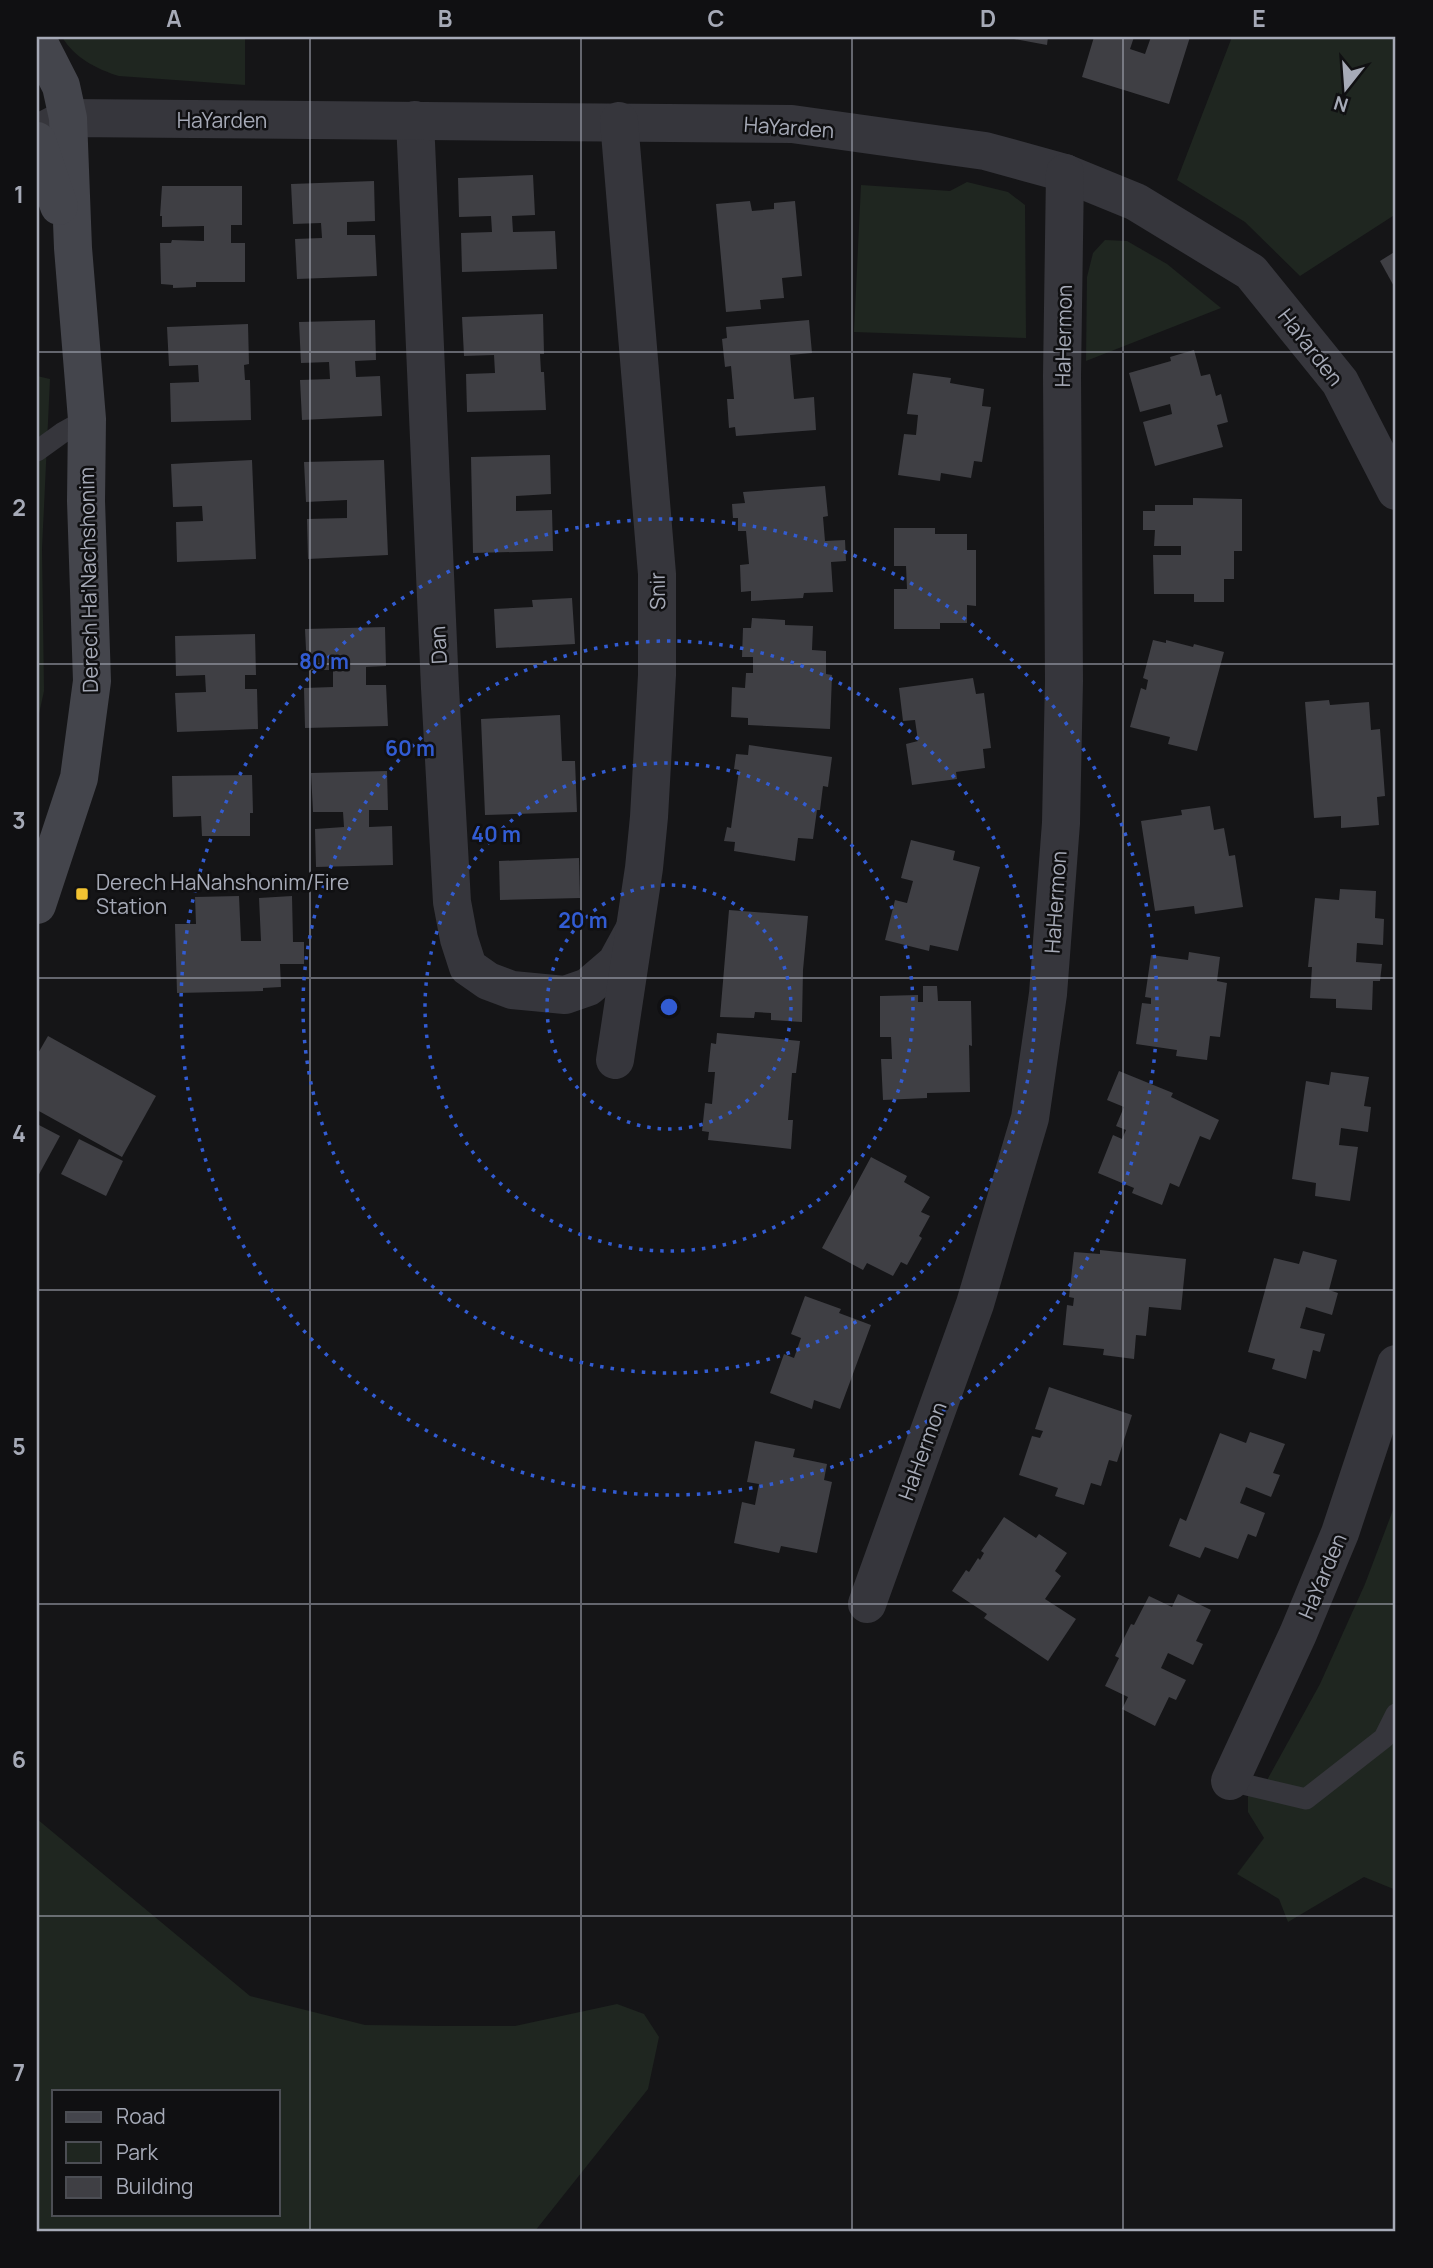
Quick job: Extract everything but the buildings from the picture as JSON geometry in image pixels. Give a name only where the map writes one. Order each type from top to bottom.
[{"type":"street","name":"Derech Ha'Nachshonim","points":[[37,39],[61,86],[52,126],[73,248],[87,419],[87,541],[92,681],[79,778],[37,905]]},
{"type":"street","name":"HaYarden","points":[[52,126],[415,120],[792,124],[985,151],[1065,173],[1136,202],[1251,272],[1340,382],[1396,491]]},
{"type":"street","name":"Dan","points":[[415,120],[440,688],[453,902],[458,939],[468,967],[488,981],[512,990],[565,995],[588,987],[616,963],[634,930]]},
{"type":"street","name":"Snir","points":[[615,1060],[644,868],[653,772],[657,675],[657,573],[619,121]]},
{"type":"street","name":"Derech Ha'Nachshonim","points":[[37,141],[73,248]]},
{"type":"street","name":"HaHermon","points":[[867,1604],[978,1292],[1030,1118],[1048,994],[1058,869],[1063,708],[1062,366],[1065,173]]},
{"type":"street","name":"HaYarden","points":[[1230,1780],[1298,1634],[1340,1533],[1396,1364]]},
{"type":"lane","points":[[37,451],[87,419]]},
{"type":"lane","points":[[1230,1780],[1306,1798],[1384,1738],[1396,1714]]},
{"type":"green space","points":[[62,37],[245,37],[245,85],[119,76],[87,62],[73,51]]},
{"type":"green space","points":[[1232,37],[1396,37],[1396,214],[1300,276],[1245,222],[1177,180]]},
{"type":"green space","points":[[967,182],[1008,192],[1025,205],[1026,338],[854,332],[861,185],[950,191]]},
{"type":"green space","points":[[1105,240],[1127,241],[1167,264],[1221,308],[1086,361],[1087,277],[1093,253]]},
{"type":"green space","points":[[37,376],[50,379],[42,549],[44,691],[37,723]]},
{"type":"green space","points":[[1396,1502],[1396,1890],[1364,1877],[1288,1922],[1279,1899],[1237,1874],[1264,1838],[1248,1812],[1248,1788],[1266,1782],[1320,1684],[1365,1584]]},
{"type":"green space","points":[[37,1819],[250,1996],[365,2025],[515,2026],[617,2004],[644,2014],[659,2037],[648,2089],[535,2231],[37,2231]]},
{"type":"place","name":"Derech HaNahshonim/Fire Station","points":[[82,894]]}]
